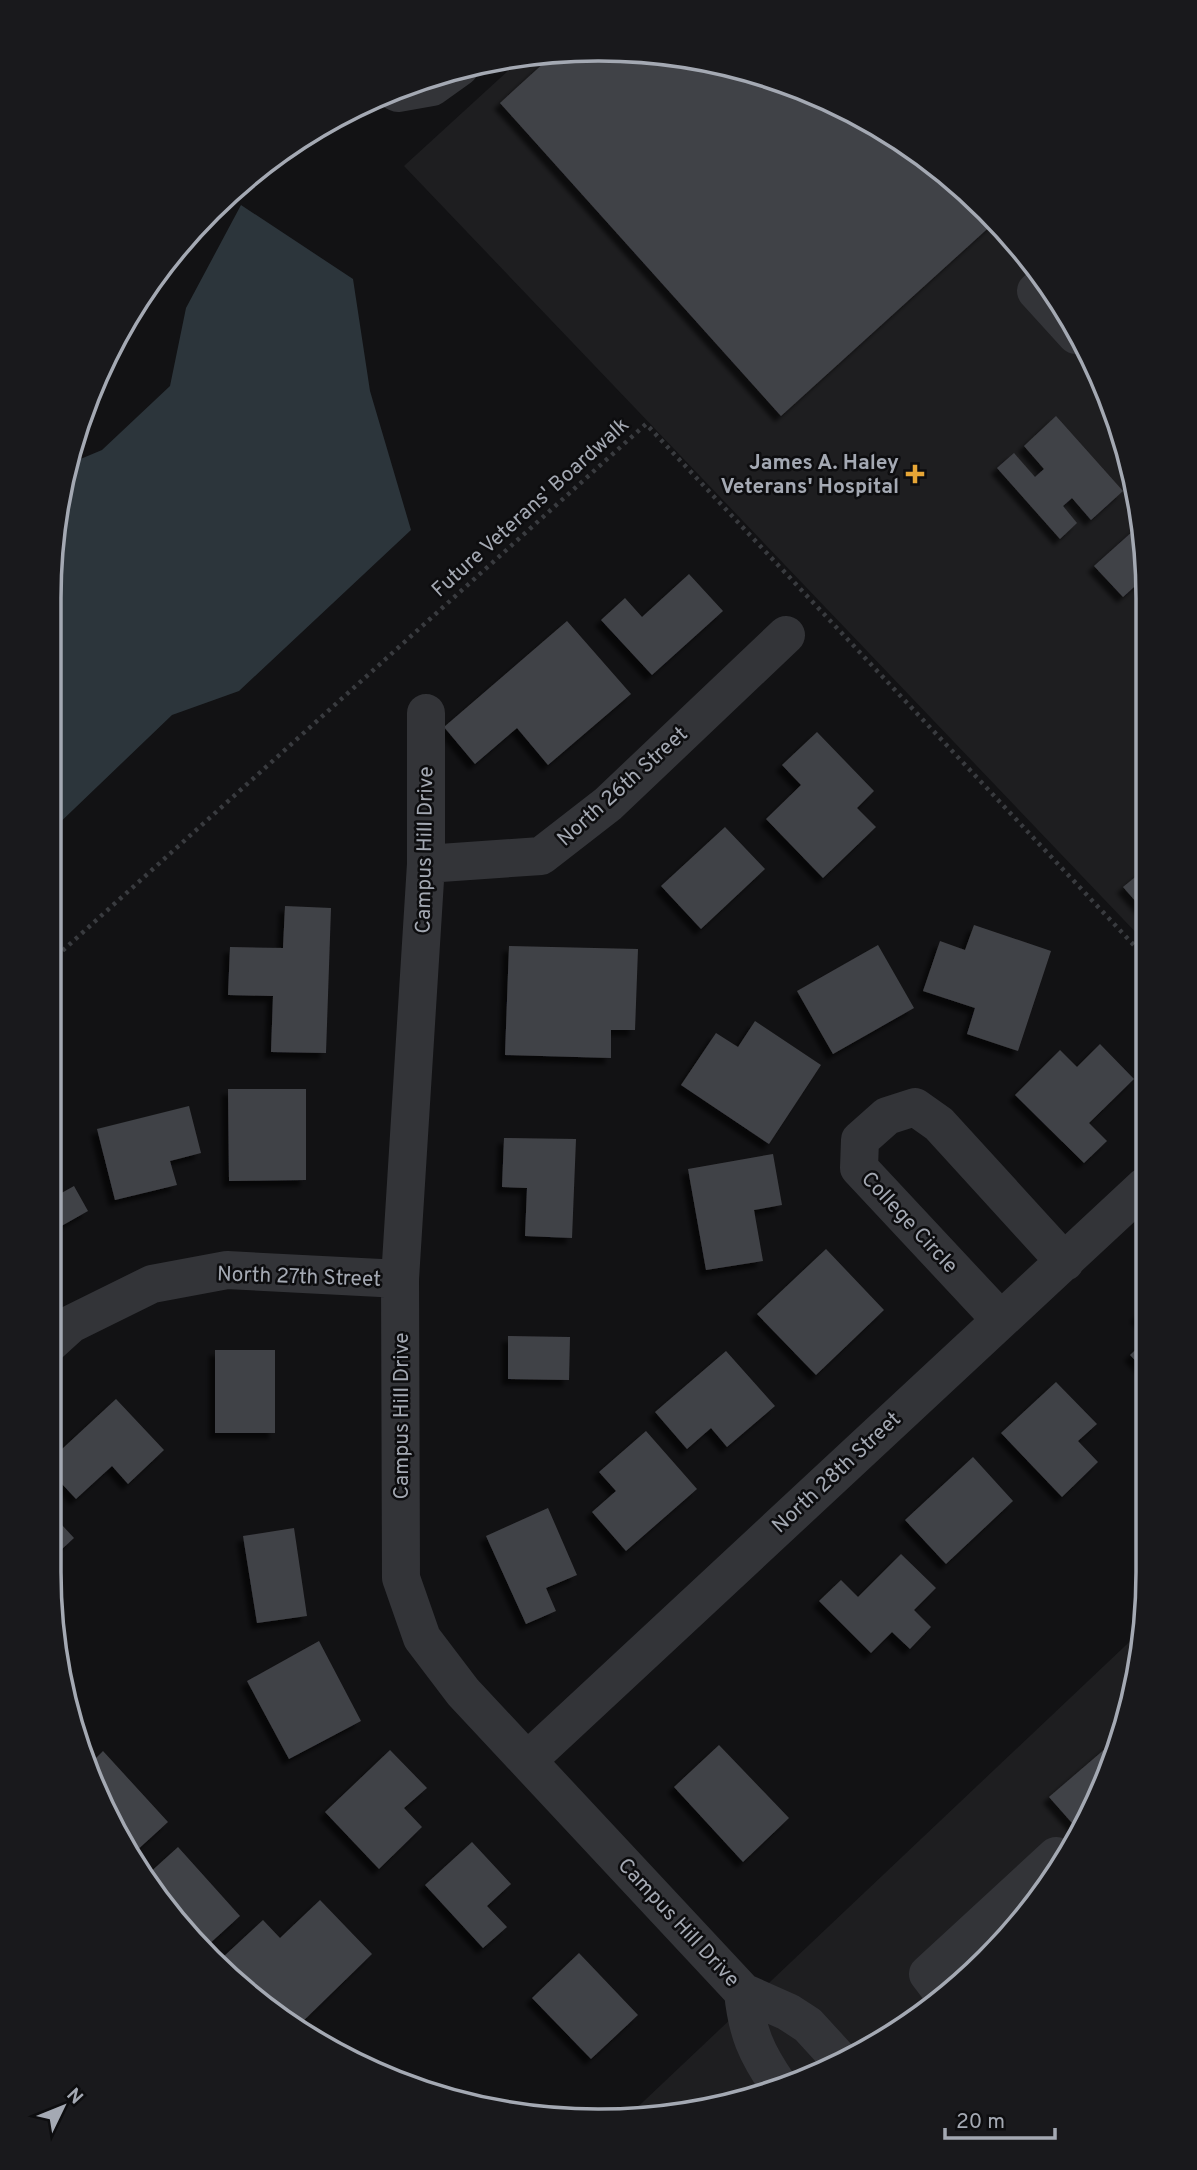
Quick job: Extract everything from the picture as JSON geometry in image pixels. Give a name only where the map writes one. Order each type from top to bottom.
[{"type":"street","points":[[1038,289],[1036,291],[1047,303]]},
{"type":"street","name":"North 26th Street","points":[[426,864],[541,856],[608,804],[786,635]]},
{"type":"street","name":"Campus Hill Drive","points":[[426,713],[426,864],[400,1279],[401,1578],[422,1638],[463,1692],[743,1992],[788,2012],[808,2025],[835,2054]]},
{"type":"street","name":"College Circle","points":[[1000,1319],[859,1168],[860,1140],[887,1115],[915,1107],[939,1124],[1065,1262]]},
{"type":"street","name":"North 28th Street","points":[[528,1760],[1136,1195]]},
{"type":"street","name":"North 27th Street","points":[[61,1333],[71,1324],[152,1284],[214,1272],[227,1270],[400,1279]]},
{"type":"street","points":[[938,1988],[928,1974],[1051,1861]]},
{"type":"street","name":"Campus Hill Drive","points":[[743,1992],[746,2022],[763,2063],[774,2079]]},
{"type":"path","name":"Future Veterans' Boardwalk","points":[[61,952],[646,424],[1136,947]]},
{"type":"shaded area","name":"James A. Haley Veterans' Hospital","points":[[598,61],[669,66],[738,80],[771,90],[804,102],[867,133],[926,172],[1002,244],[1045,300],[1080,361],[1107,426],[1125,494],[1135,563],[1136,598],[1136,933],[404,166],[510,69],[563,62]]},
{"type":"shaded area","points":[[241,205],[353,279],[370,391],[411,530],[239,691],[172,715],[61,821],[62,563],[80,459],[102,450],[170,386],[186,308]]},
{"type":"shaded area","points":[[1131,1640],[1117,1711],[1107,1744],[1095,1777],[1064,1840],[1025,1899],[953,1975],[926,1998],[867,2037],[804,2068],[738,2090],[637,2108]]},
{"type":"building","points":[[563,62],[634,62],[738,80],[804,102],[867,133],[926,172],[987,229],[781,416],[500,103],[542,64]]},
{"type":"building","points":[[1056,416],[1123,491],[1091,520],[1072,498],[1063,506],[1077,523],[1060,539],[997,468],[1014,453],[1035,477],[1044,469],[1024,446]]},
{"type":"building","points":[[1132,532],[1136,586],[1123,597],[1094,566]]},
{"type":"building","points":[[689,574],[723,611],[652,675],[601,620],[625,598],[642,617]]},
{"type":"building","points":[[567,621],[631,694],[548,765],[517,728],[475,764],[444,727]]},
{"type":"building","points":[[817,732],[874,791],[857,808],[876,827],[823,878],[766,819],[801,785],[782,765]]},
{"type":"building","points":[[725,827],[765,869],[701,929],[661,886]]},
{"type":"building","points":[[1136,876],[1136,902],[1123,887]]},
{"type":"building","points":[[285,906],[331,908],[326,1053],[271,1052],[273,996],[228,995],[230,947],[283,948]]},
{"type":"building","points":[[974,925],[1051,951],[1018,1051],[967,1034],[975,1008],[923,991],[940,941],[965,950]]},
{"type":"building","points":[[878,945],[914,1008],[833,1054],[797,991]]},
{"type":"building","points":[[509,946],[638,949],[635,1030],[611,1030],[611,1058],[505,1055]]},
{"type":"building","points":[[755,1021],[821,1065],[769,1144],[681,1085],[716,1033],[738,1047]]},
{"type":"building","points":[[1100,1044],[1134,1079],[1089,1123],[1107,1141],[1084,1163],[1015,1095],[1060,1050],[1077,1067]]},
{"type":"building","points":[[228,1089],[306,1089],[306,1180],[229,1181]]},
{"type":"building","points":[[189,1106],[201,1153],[170,1161],[177,1185],[115,1200],[97,1129]]},
{"type":"building","points":[[504,1138],[576,1139],[572,1238],[525,1236],[527,1188],[502,1187]]},
{"type":"building","points":[[773,1154],[782,1205],[754,1210],[763,1261],[706,1270],[688,1169]]},
{"type":"building","points":[[74,1186],[88,1211],[61,1226],[61,1193]]},
{"type":"building","points":[[826,1249],[884,1310],[816,1375],[757,1314]]},
{"type":"building","points":[[508,1336],[570,1337],[569,1380],[508,1379]]},
{"type":"building","points":[[1136,1349],[1136,1361],[1130,1355]]},
{"type":"building","points":[[215,1350],[275,1350],[275,1433],[215,1433]]},
{"type":"building","points":[[726,1351],[775,1406],[727,1447],[711,1428],[687,1449],[655,1412]]},
{"type":"building","points":[[1056,1382],[1097,1424],[1078,1441],[1098,1462],[1062,1497],[1001,1433]]},
{"type":"building","points":[[116,1399],[164,1450],[128,1484],[112,1466],[76,1499],[61,1483],[61,1450]]},
{"type":"building","points":[[646,1431],[697,1489],[626,1551],[592,1512],[616,1491],[599,1472]]},
{"type":"building","points":[[973,1457],[1013,1501],[946,1564],[905,1520]]},
{"type":"building","points":[[548,1508],[577,1575],[546,1588],[556,1611],[526,1624],[486,1536]]},
{"type":"building","points":[[61,1524],[74,1538],[61,1550]]},
{"type":"building","points":[[294,1528],[307,1616],[257,1623],[243,1536]]},
{"type":"building","points":[[901,1554],[936,1588],[914,1610],[931,1627],[910,1649],[892,1632],[871,1653],[819,1601],[841,1580],[858,1597]]},
{"type":"building","points":[[319,1641],[361,1721],[289,1759],[247,1681]]},
{"type":"building","points":[[719,1745],[789,1818],[743,1862],[674,1787]]},
{"type":"building","points":[[1105,1749],[1072,1824],[1049,1797]]},
{"type":"building","points":[[390,1750],[427,1788],[404,1808],[422,1827],[379,1869],[325,1812]]},
{"type":"building","points":[[103,1751],[168,1822],[139,1849],[117,1809],[95,1759]]},
{"type":"building","points":[[472,1842],[511,1884],[487,1906],[507,1927],[483,1948],[425,1885]]},
{"type":"building","points":[[178,1847],[240,1916],[211,1943],[172,1899],[152,1870]]},
{"type":"building","points":[[320,1900],[372,1954],[304,2020],[271,1998],[224,1956],[263,1920],[280,1938]]},
{"type":"building","points":[[579,1953],[638,2015],[591,2059],[532,1998]]},
{"type":"place","name":"James A. Haley Veterans' Hospital","points":[[915,474]]}]
